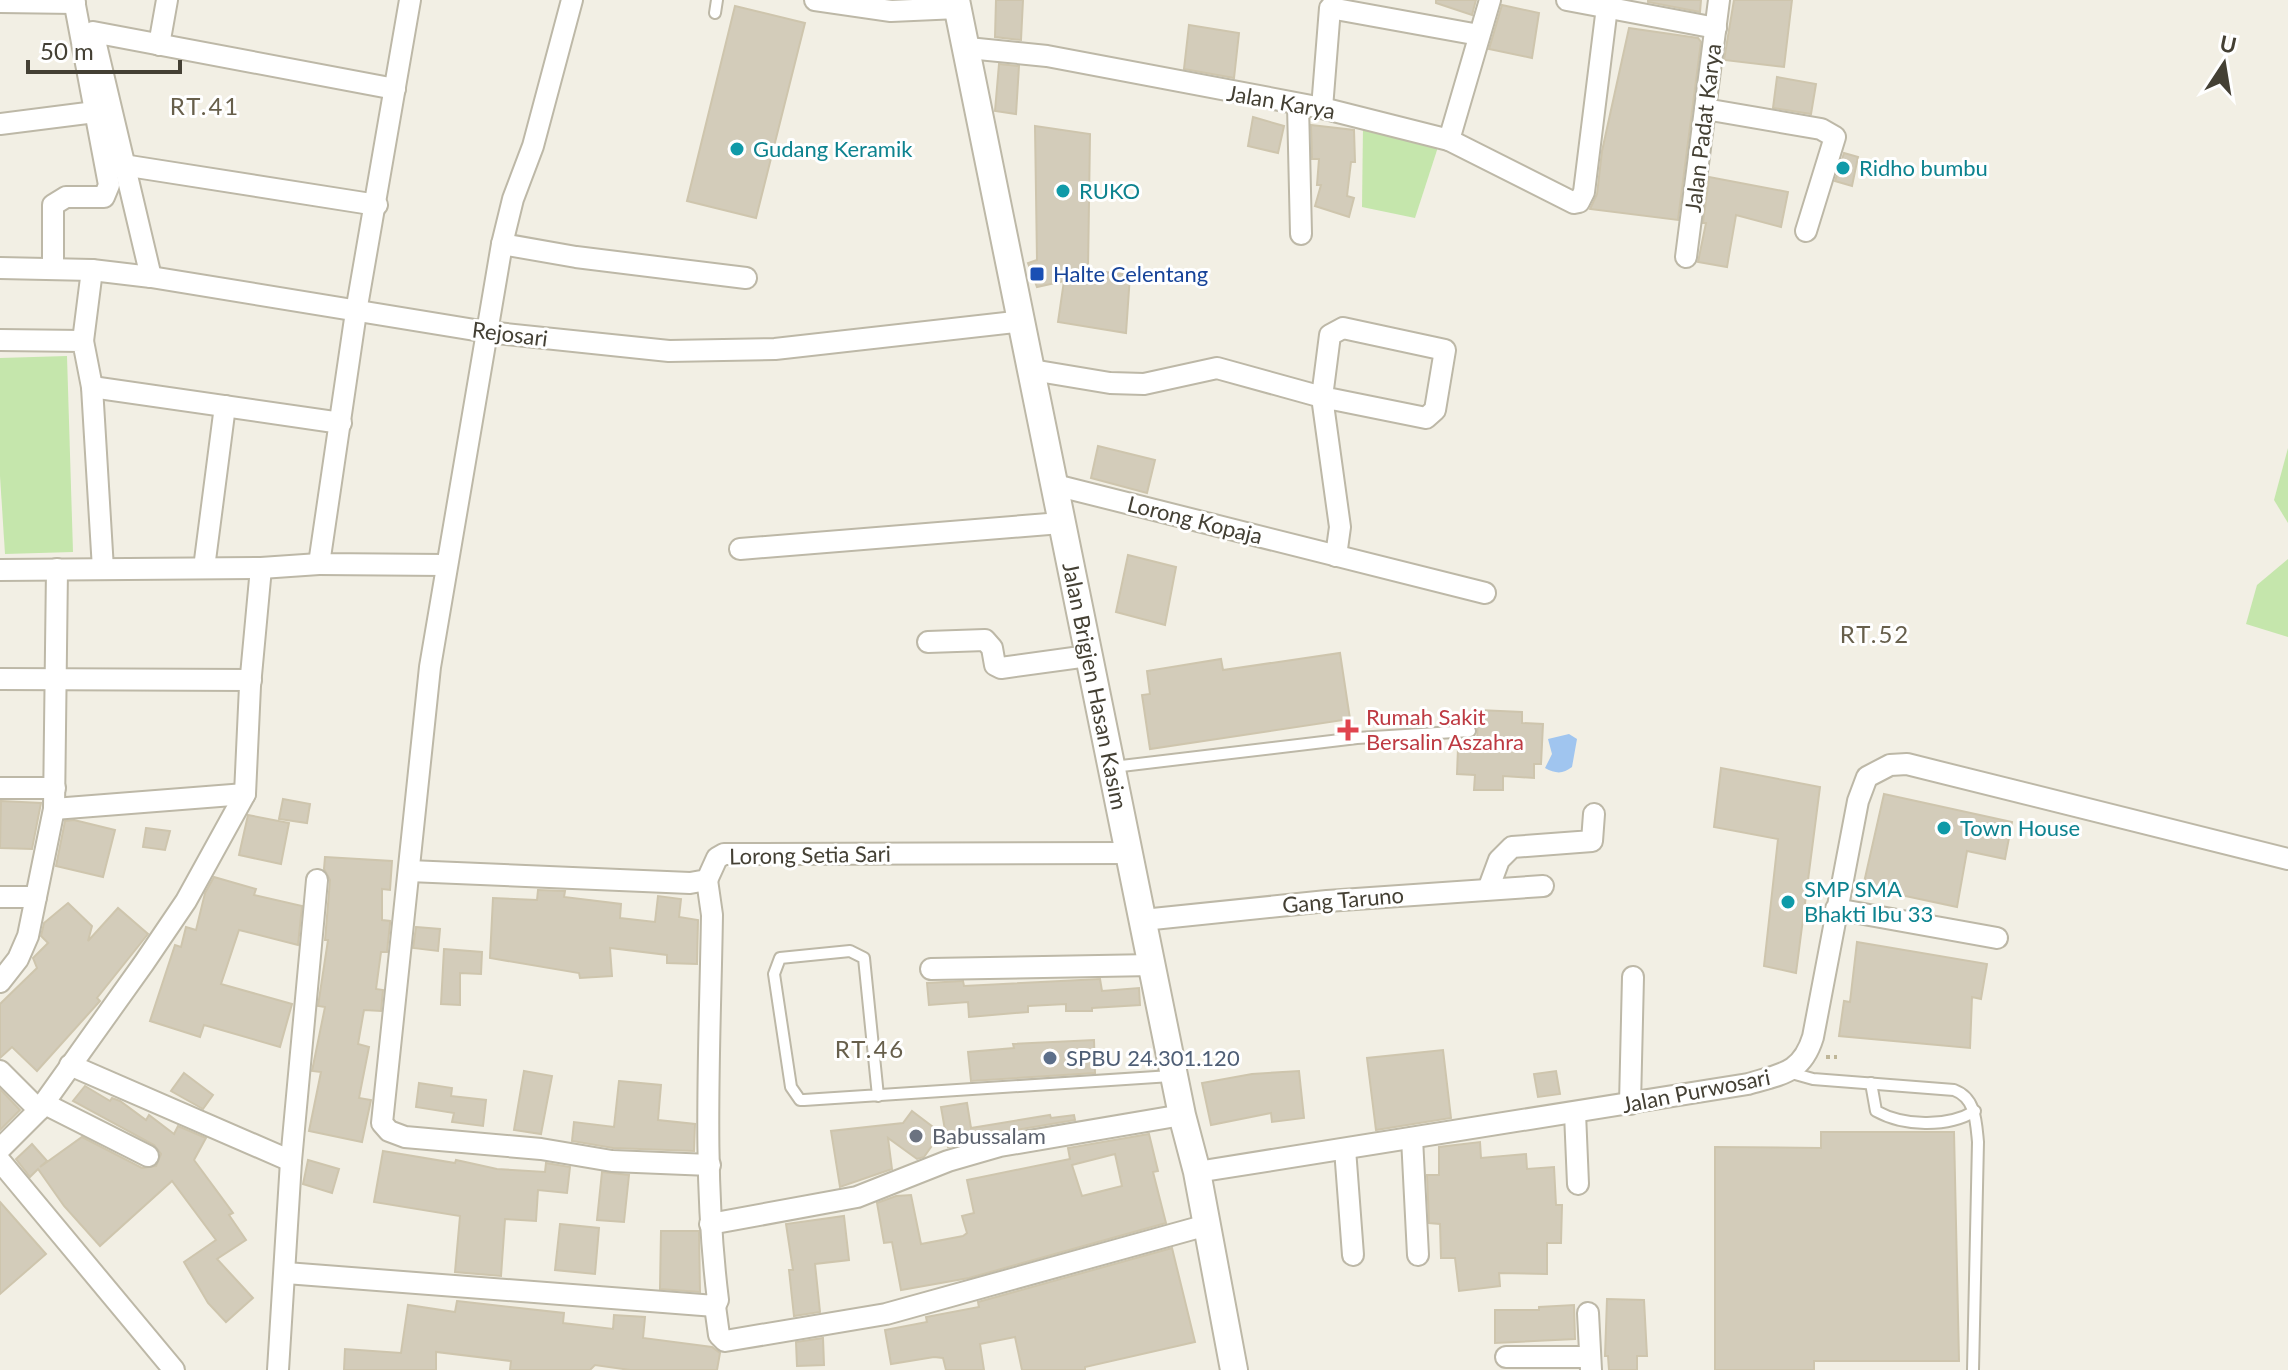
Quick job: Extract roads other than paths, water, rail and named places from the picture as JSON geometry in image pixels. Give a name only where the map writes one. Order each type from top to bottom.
[{"type":"street","points":[[159,45],[167,0]]},
{"type":"street","points":[[319,564],[356,312],[377,205],[410,0]]},
{"type":"street","points":[[572,0],[533,146],[517,187],[502,244],[445,565],[430,667],[384,1127],[405,1137],[541,1149],[612,1161],[710,1165]]},
{"type":"street","points":[[815,0],[891,11],[957,4]]},
{"type":"street","points":[[1449,140],[1490,0]]},
{"type":"street","points":[[1572,0],[1716,28]]},
{"type":"street","name":"Jalan Padat Karya","points":[[1686,257],[1719,0]]},
{"type":"street","points":[[0,2],[75,1],[109,185],[104,197],[66,197],[53,205],[53,269]]},
{"type":"street","name":"Jalan Brigjen Hasan Kasim","points":[[957,4],[1088,656],[1177,1076],[1182,1115],[1197,1172],[1234,1370]]},
{"type":"street","name":"Jalan Karya","points":[[968,48],[1047,56],[1322,108],[1449,140],[1574,203],[1579,202],[1584,192],[1607,7]]},
{"type":"street","points":[[1322,108],[1330,8],[1479,35]]},
{"type":"street","points":[[151,277],[93,32],[395,89]]},
{"type":"street","points":[[1298,105],[1301,234]]},
{"type":"street","points":[[1705,109],[1821,129],[1835,137],[1806,231]]},
{"type":"street","points":[[0,124],[95,112]]},
{"type":"street","points":[[123,165],[377,205]]},
{"type":"street","points":[[502,244],[576,257],[746,278]]},
{"type":"street","name":"Rejosari","points":[[0,268],[92,270],[151,277],[487,332],[669,351],[741,351],[1023,321]]},
{"type":"street","points":[[92,270],[83,341],[92,387],[103,569]]},
{"type":"street","points":[[1032,370],[1126,384],[1172,381],[1197,370],[1217,368],[1322,397],[1430,417],[1447,353],[1343,328],[1335,329],[1330,338],[1322,397],[1340,527],[1336,556]]},
{"type":"street","points":[[0,340],[83,341]]},
{"type":"street","points":[[92,387],[341,423]]},
{"type":"street","points":[[204,568],[225,406]]},
{"type":"street","name":"Lorong Kopaja","points":[[1055,485],[1485,593]]},
{"type":"street","points":[[740,549],[1061,523]]},
{"type":"street","points":[[0,570],[261,568],[319,564],[445,565]]},
{"type":"street","points":[[0,1149],[41,1106],[186,901],[245,794],[261,568]]},
{"type":"street","points":[[0,982],[24,947],[54,809],[57,569]]},
{"type":"street","points":[[928,642],[985,640],[992,648],[995,665],[1001,668],[1088,656]]},
{"type":"street","points":[[0,679],[251,680]]},
{"type":"street","name":"Jalan Purwosari","points":[[1197,1172],[1748,1084],[1799,1065],[1807,1056],[1862,788],[1875,770],[1890,765],[1907,764],[2288,859]]},
{"type":"street","points":[[0,788],[55,788]]},
{"type":"street","points":[[54,809],[245,794]]},
{"type":"street","points":[[1489,887],[1499,860],[1512,847],[1592,841],[1594,814]]},
{"type":"street","name":"Lorong Setia Sari","points":[[409,871],[690,883],[707,880],[717,858],[724,854],[1129,853]]},
{"type":"street","points":[[278,1370],[291,1161],[317,880]]},
{"type":"street","points":[[707,880],[712,915],[710,1224],[718,1300],[715,1306],[719,1335],[725,1341],[876,1315],[1207,1225]]},
{"type":"street","name":"Gang Taruno","points":[[1143,920],[1489,887],[1543,886]]},
{"type":"street","points":[[0,897],[36,897]]},
{"type":"street","points":[[1836,909],[1997,938]]},
{"type":"street","points":[[931,969],[1153,965]]},
{"type":"street","points":[[1630,1104],[1633,977]]},
{"type":"street","points":[[70,1065],[291,1161]]},
{"type":"street","points":[[0,1071],[41,1106],[148,1156]]},
{"type":"street","points":[[1575,1113],[1578,1184]]},
{"type":"street","points":[[710,1224],[849,1199],[948,1161],[1000,1146],[1182,1115]]},
{"type":"street","points":[[1412,1138],[1418,1255]]},
{"type":"street","points":[[1345,1149],[1353,1255]]},
{"type":"street","points":[[0,1161],[174,1370]]},
{"type":"street","points":[[286,1273],[715,1306]]},
{"type":"street","points":[[1506,1357],[1590,1357],[1588,1313]]},
{"type":"lane","points":[[715,13],[717,0]]},
{"type":"lane","points":[[1111,768],[1357,738],[1470,731]]},
{"type":"lane","points":[[878,1096],[864,958],[850,951],[780,958],[774,974],[794,1096],[804,1100],[878,1096],[1177,1076]]},
{"type":"lane","points":[[1786,1071],[1813,1079],[1954,1090],[1963,1093],[1975,1111],[1978,1142],[1973,1370]]},
{"type":"lane","points":[[1871,1083],[1870,1095],[1876,1111],[1894,1121],[1939,1122],[1975,1111]]},
{"type":"water","points":[[1569,734],[1577,739],[1572,767],[1559,772],[1545,768],[1552,754],[1548,739]]},
{"type":"place","name":"Gudang Keramik","points":[[737,149]]},
{"type":"place","name":"Ridho bumbu","points":[[1843,168]]},
{"type":"place","name":"RUKO","points":[[1063,191]]},
{"type":"place","name":"Halte Celentang","points":[[1037,274]]},
{"type":"place","name":"Rumah Sakit Bersalin Aszahra","points":[[1348,730]]},
{"type":"place","name":"Town House","points":[[1944,828]]},
{"type":"place","name":"SMP SMA Bhakti Ibu 33","points":[[1788,902]]},
{"type":"place","name":"SPBU 24.301.120","points":[[1050,1058]]},
{"type":"place","name":"Babussalam","points":[[916,1136]]},
{"type":"district","name":"RT.41","points":[[205,107]]},
{"type":"district","name":"RT.52","points":[[1875,635]]},
{"type":"district","name":"RT.46","points":[[870,1050]]}]
